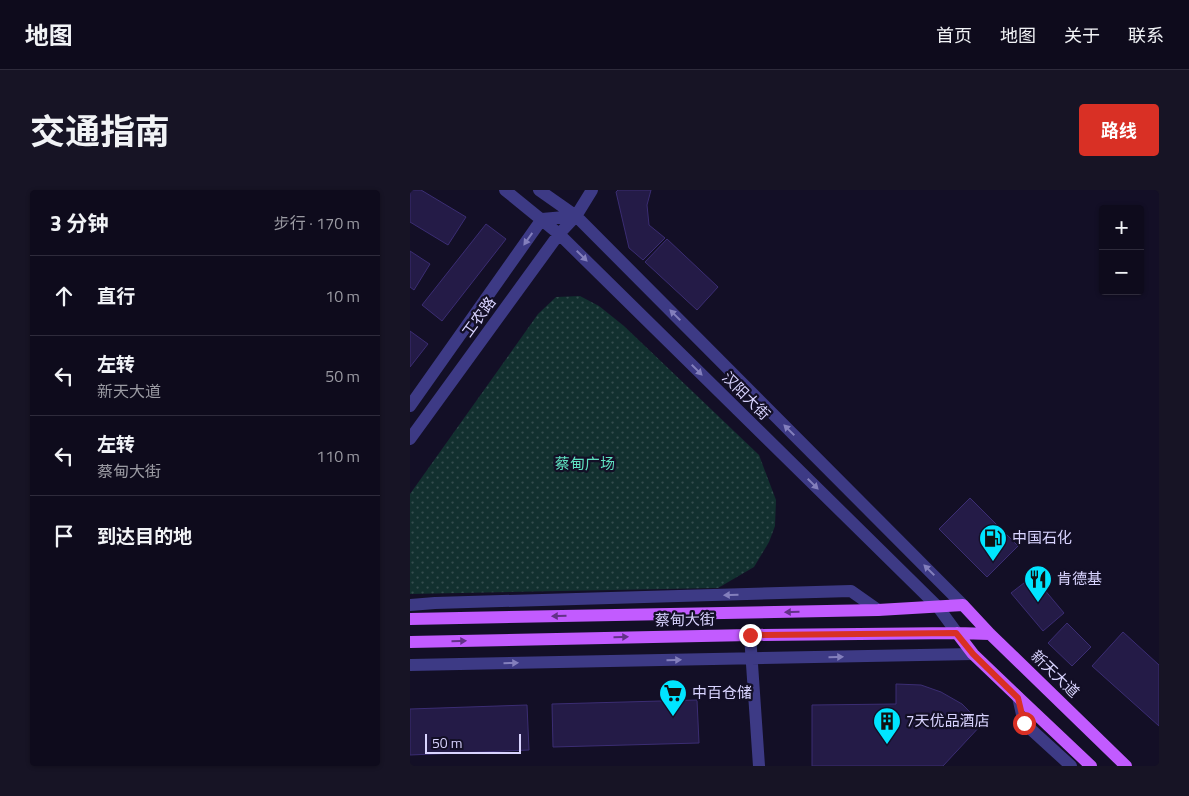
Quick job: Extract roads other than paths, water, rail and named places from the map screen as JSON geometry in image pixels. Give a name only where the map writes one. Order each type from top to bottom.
[{"type":"main road","name":"蔡甸大街","points":[[410,620],[878,610],[963,605]]},
{"type":"main road","name":"新天大道","points":[[963,605],[990,634],[1126,766]]},
{"type":"main road","points":[[410,611],[430,619]]},
{"type":"main road","points":[[956,633],[973,654],[1091,766]]},
{"type":"main road","name":"蔡甸大街","points":[[410,642],[750,635],[990,634]]},
{"type":"street","name":"汉阳大街","points":[[505,190],[559,234],[938,607],[956,633]]},
{"type":"street","name":"汉阳大街","points":[[539,190],[576,216],[963,605]]},
{"type":"street","name":"工农路","points":[[410,439],[559,234],[576,216],[592,190]]},
{"type":"street","points":[[542,219],[576,216]]},
{"type":"street","name":"工农路","points":[[410,406],[542,219]]},
{"type":"street","points":[[410,605],[455,602],[851,591],[878,610]]},
{"type":"street","points":[[750,635],[759,766]]},
{"type":"street","points":[[410,665],[973,654]]},
{"type":"street","points":[[1018,698],[1024,723],[1071,766]]},
{"type":"place","name":"中国石化","points":[[993,562]]},
{"type":"place","name":"肯德基","points":[[1038,603]]},
{"type":"place","name":"中百仓储","points":[[673,717]]},
{"type":"place","name":"7天优品酒店","points":[[887,745]]},
{"type":"park label","name":"蔡甸广场","points":[[585,464]]}]
